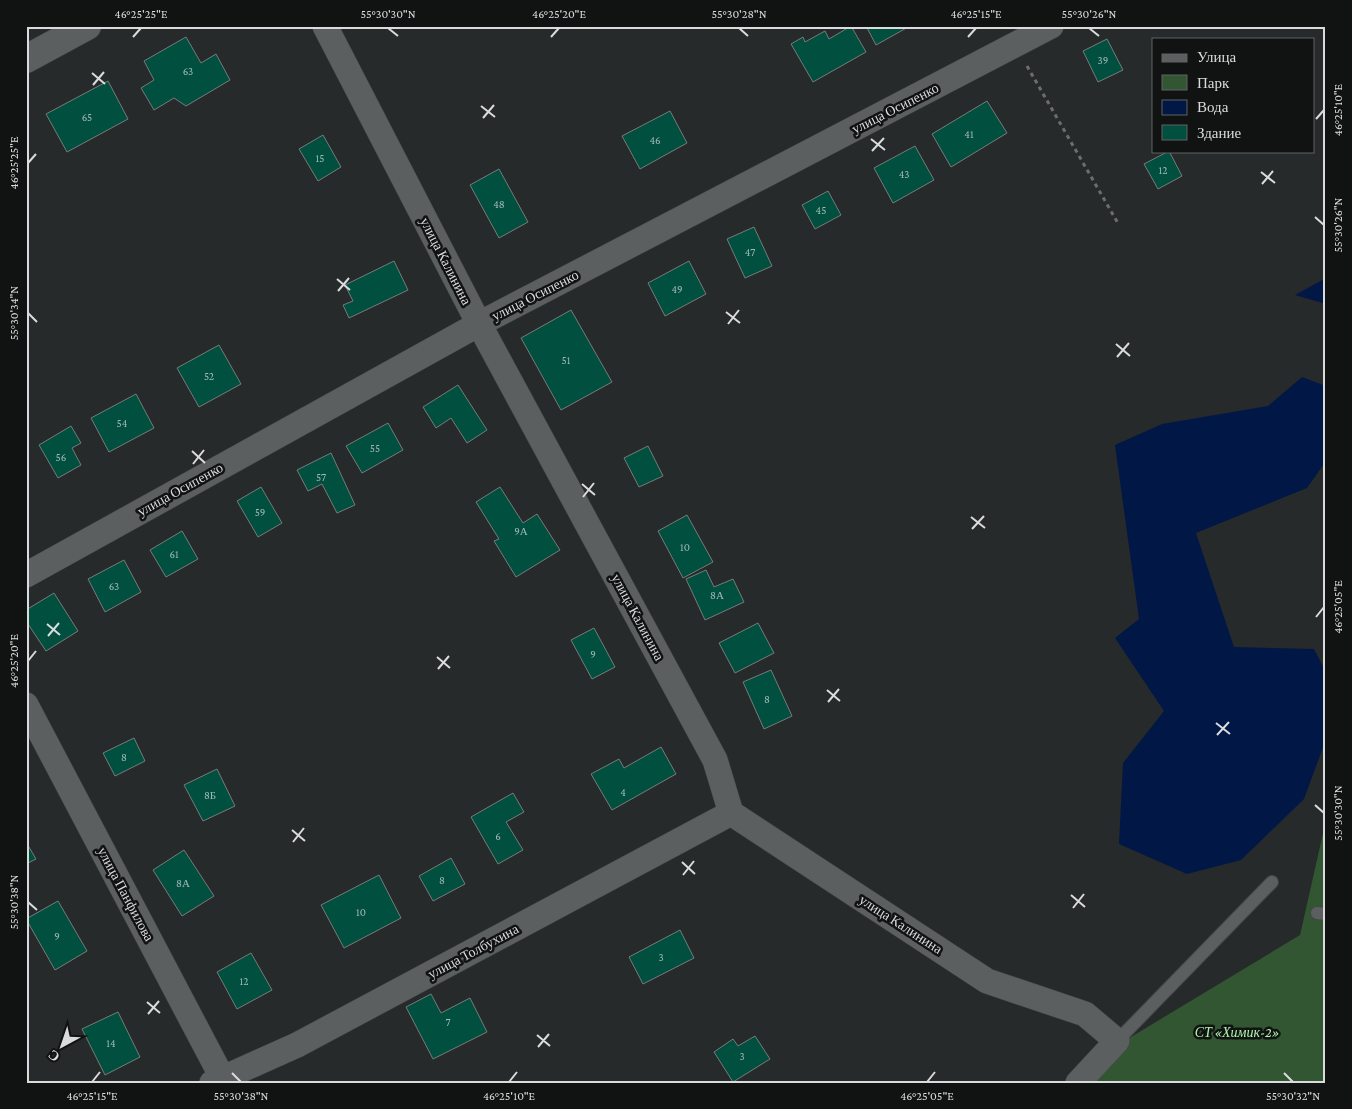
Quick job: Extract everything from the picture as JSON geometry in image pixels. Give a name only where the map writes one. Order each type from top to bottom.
[{"type":"street","points":[[26,59],[87,26]]},
{"type":"street","name":"улица Калинина","points":[[325,26],[479,324],[715,760],[731,813],[987,981],[1085,1014],[1117,1041]]},
{"type":"street","name":"улица Осипенко","points":[[26,575],[479,324],[1010,36],[1051,26]]},
{"type":"street","name":"улица Панфилова","points":[[26,706],[220,1081]]},
{"type":"street","name":"улица Толбухина","points":[[220,1081],[297,1045],[731,813]]},
{"type":"street","points":[[1078,1083],[1117,1041]]},
{"type":"lane","points":[[1117,1041],[1272,882]]},
{"type":"path","points":[[1010,36],[1119,225]]},
{"type":"green space","name":"СТ «Химик-2»","points":[[1326,820],[1326,1083],[1087,1083],[1121,1043],[1300,935]]},
{"type":"water","points":[[1326,278],[1326,304],[1295,295]]},
{"type":"water","points":[[1302,377],[1326,386],[1326,461],[1307,488],[1196,533],[1234,647],[1314,649],[1326,672],[1326,739],[1304,799],[1241,860],[1187,874],[1119,844],[1123,763],[1164,711],[1115,638],[1139,619],[1115,445],[1162,424],[1268,406]]},
{"type":"building","points":[[851,26],[866,52],[813,82],[791,44],[803,37],[805,42],[825,31],[829,39]]},
{"type":"building","points":[[866,26],[910,26],[876,45]]},
{"type":"building","points":[[186,37],[201,63],[216,54],[230,80],[186,106],[174,98],[154,110],[141,88],[154,80],[144,61]]},
{"type":"building","points":[[1107,39],[1123,70],[1098,82],[1083,51]]},
{"type":"building","points":[[108,81],[128,119],[67,152],[46,114]]},
{"type":"building","points":[[987,101],[1007,133],[951,167],[932,134]]},
{"type":"building","points":[[670,111],[687,143],[640,169],[622,136]]},
{"type":"building","points":[[323,135],[341,167],[318,181],[299,149]]},
{"type":"building","points":[[915,146],[934,180],[893,203],[874,168]]},
{"type":"building","points":[[1170,152],[1182,176],[1158,189],[1144,164]]},
{"type":"building","points":[[499,169],[528,222],[499,238],[470,185]]},
{"type":"building","points":[[828,191],[841,215],[815,229],[802,205]]},
{"type":"building","points":[[754,227],[772,266],[745,278],[727,239]]},
{"type":"building","points":[[394,261],[408,290],[349,318],[343,305],[353,301],[345,285]]},
{"type":"building","points":[[689,261],[706,294],[665,316],[648,283]]},
{"type":"building","points":[[571,310],[612,382],[561,410],[521,338]]},
{"type":"building","points":[[219,345],[241,384],[199,407],[177,368]]},
{"type":"building","points":[[458,385],[487,430],[467,443],[451,418],[436,428],[423,407]]},
{"type":"building","points":[[136,394],[154,428],[109,452],[91,418]]},
{"type":"building","points":[[388,423],[403,450],[362,473],[346,446]]},
{"type":"building","points":[[71,426],[81,443],[72,448],[81,465],[58,478],[39,445]]},
{"type":"building","points":[[648,446],[663,476],[639,487],[624,458]]},
{"type":"building","points":[[331,453],[355,505],[337,513],[322,484],[308,491],[297,470]]},
{"type":"building","points":[[261,487],[282,523],[258,537],[237,501]]},
{"type":"building","points":[[500,487],[523,523],[537,514],[560,550],[516,577],[494,541],[499,539],[476,502]]},
{"type":"building","points":[[687,515],[713,562],[683,578],[658,531]]},
{"type":"building","points":[[182,531],[198,559],[166,577],[150,550]]},
{"type":"building","points":[[124,560],[141,592],[105,612],[88,579]]},
{"type":"building","points":[[706,570],[714,587],[733,579],[744,602],[705,620],[686,579]]},
{"type":"building","points":[[54,593],[78,631],[46,651],[26,621],[26,610]]},
{"type":"building","points":[[758,623],[774,653],[735,673],[719,643]]},
{"type":"building","points":[[594,628],[615,667],[592,679],[571,640]]},
{"type":"building","points":[[771,670],[792,716],[764,729],[743,682]]},
{"type":"building","points":[[134,738],[145,761],[115,776],[103,753]]},
{"type":"building","points":[[661,747],[676,774],[612,810],[591,774],[619,759],[624,768]]},
{"type":"building","points":[[217,769],[235,806],[203,821],[184,785]]},
{"type":"building","points":[[513,793],[524,812],[506,822],[523,850],[498,864],[471,817]]},
{"type":"building","points":[[26,842],[36,859],[26,864]]},
{"type":"building","points":[[184,850],[214,896],[182,916],[153,870]]},
{"type":"building","points":[[451,858],[465,884],[433,901],[419,876]]},
{"type":"building","points":[[379,875],[401,918],[344,948],[321,905]]},
{"type":"building","points":[[58,901],[87,951],[55,970],[26,919]]},
{"type":"building","points":[[680,930],[694,958],[643,984],[629,957]]},
{"type":"building","points":[[251,953],[272,990],[237,1009],[217,972]]},
{"type":"building","points":[[431,994],[441,1013],[470,998],[487,1032],[433,1059],[406,1007]]},
{"type":"building","points":[[118,1012],[140,1057],[105,1075],[82,1029]]},
{"type":"building","points":[[755,1036],[770,1059],[733,1082],[714,1052],[733,1039],[738,1046]]}]
